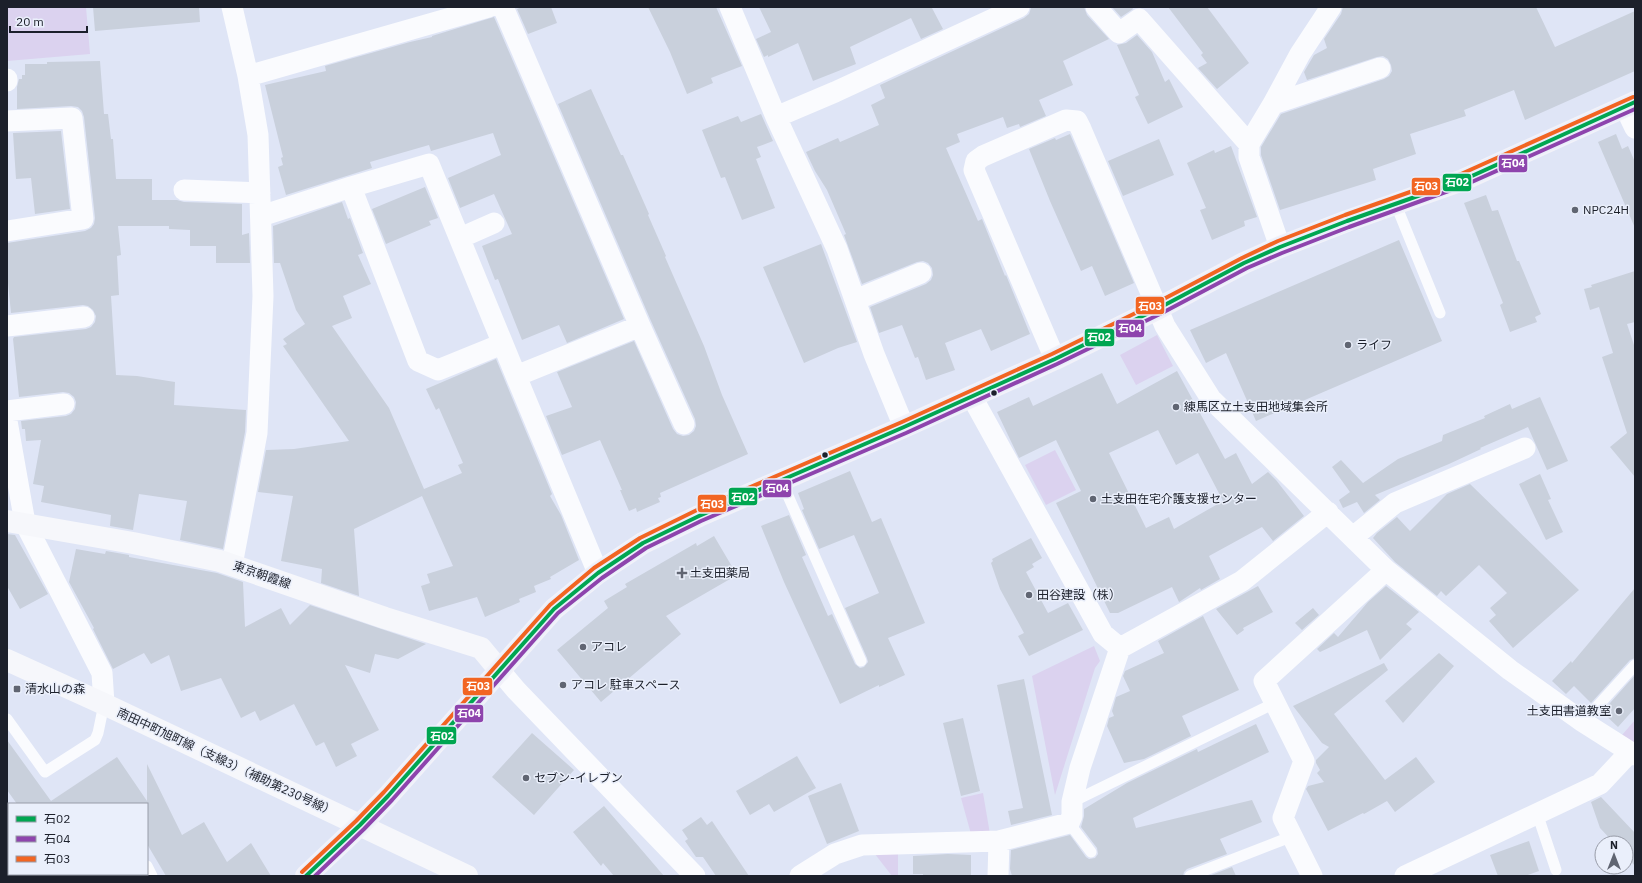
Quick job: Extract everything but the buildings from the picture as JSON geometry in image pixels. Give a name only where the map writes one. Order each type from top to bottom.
[{"type":"main road","points":[[306,876],[360,826],[401,782],[554,609],[598,572],[643,544],[699,516],[904,427],[1055,359],[1159,308],[1244,263],[1280,247],[1347,221],[1396,205],[1463,180],[1630,105]]},
{"type":"main road","name":"東京朝霞線","points":[[16,522],[133,543],[220,561],[385,618],[482,648],[500,671]]},
{"type":"main road","name":"南田中町旭町線（支線3）（補助第230号線）","points":[[7,660],[104,704],[466,876]]},
{"type":"street","points":[[232,7],[248,76],[258,135],[263,296],[257,433],[232,565]]},
{"type":"street","points":[[248,76],[489,7]]},
{"type":"street","points":[[503,7],[640,326],[684,424]]},
{"type":"street","points":[[730,7],[776,117],[827,227],[874,354],[904,427]]},
{"type":"street","points":[[776,117],[835,92],[1019,7]]},
{"type":"street","points":[[1096,7],[1119,33],[1139,19],[1249,144]]},
{"type":"street","points":[[1280,247],[1249,157],[1249,144],[1300,54],[1331,7]]},
{"type":"street","points":[[1273,104],[1380,68]]},
{"type":"street","points":[[1630,105],[1635,128]]},
{"type":"street","points":[[7,121],[72,118],[83,219],[7,231]]},
{"type":"street","points":[[1055,359],[974,170],[976,162],[983,156],[1066,120],[1077,121],[1168,330],[1211,400],[1386,570],[1510,670],[1583,722],[1632,753],[1600,784],[1405,876]]},
{"type":"street","points":[[261,216],[429,164],[502,344],[598,572]]},
{"type":"street","points":[[351,187],[418,362],[438,370],[502,344]]},
{"type":"street","points":[[184,190],[260,193]]},
{"type":"street","points":[[460,238],[494,223]]},
{"type":"street","points":[[855,300],[921,273]]},
{"type":"street","points":[[7,326],[84,317]]},
{"type":"street","points":[[516,376],[640,326]]},
{"type":"street","points":[[972,397],[1103,634],[1120,648]]},
{"type":"street","points":[[7,411],[64,404]]},
{"type":"street","points":[[7,421],[16,522],[102,673],[104,704]]},
{"type":"street","points":[[1353,537],[1395,503],[1526,448]]},
{"type":"street","points":[[800,876],[835,854],[862,845],[999,841],[1069,823],[1072,816],[1072,802],[1080,768],[1120,648],[1242,582],[1328,512]]},
{"type":"street","points":[[1312,876],[1283,818],[1304,760],[1264,682],[1386,570]]},
{"type":"street","points":[[500,671],[516,690],[695,876]]},
{"type":"street","points":[[998,876],[999,841]]},
{"type":"lane","points":[[1396,205],[1440,313]]},
{"type":"lane","points":[[781,480],[861,661]]},
{"type":"lane","points":[[1583,722],[1635,665]]},
{"type":"lane","points":[[1072,802],[1275,703]]},
{"type":"lane","points":[[7,719],[45,772],[95,740],[98,733],[104,704]]},
{"type":"lane","points":[[1537,813],[1556,870]]},
{"type":"lane","points":[[1069,823],[1091,852]]},
{"type":"lane","points":[[1190,876],[1292,836]]},
{"type":"shaded area","points":[[7,7],[86,7],[90,54],[7,61]]},
{"type":"shaded area","points":[[1157,335],[1173,366],[1136,385],[1120,355]]},
{"type":"shaded area","points":[[1055,450],[1076,490],[1046,505],[1025,465]]},
{"type":"shaded area","points":[[1094,646],[1100,661],[1095,668],[1055,795],[1032,676]]},
{"type":"shaded area","points":[[1635,720],[1635,743],[1622,735]]},
{"type":"shaded area","points":[[983,793],[990,834],[971,834],[961,798]]},
{"type":"shaded area","points":[[871,849],[898,850],[898,876],[892,876]]},
{"type":"transit line","name":"石03","points":[[302,872],[356,821],[384,792],[550,605],[594,568],[640,538],[697,510],[902,422],[1052,354],[1278,241],[1345,215],[1461,174],[1633,97]]},
{"type":"transit line","name":"石02","points":[[306,876],[360,825],[388,796],[554,609],[598,573],[643,543],[699,516],[904,427],[1055,359],[1159,308],[1244,263],[1280,247],[1347,221],[1463,180],[1635,102]]},
{"type":"transit line","name":"石04","points":[[315,876],[392,800],[558,613],[602,578],[646,548],[701,521],[906,433],[1057,364],[1162,313],[1247,268],[1349,227],[1465,185],[1635,109]]},
{"type":"place","name":"NPC24H","points":[[1575,210]]},
{"type":"place","name":"ライフ","points":[[1348,345]]},
{"type":"place","name":"練馬区立土支田地域集会所","points":[[1176,407]]},
{"type":"place","name":"土支田在宅介護支援センター","points":[[1093,499]]},
{"type":"place","name":"土支田薬局","points":[[682,573]]},
{"type":"place","name":"田谷建設（株）","points":[[1029,595]]},
{"type":"place","name":"アコレ","points":[[583,647]]},
{"type":"place","name":"アコレ 駐車スペース","points":[[563,685]]},
{"type":"place","name":"清水山の森","points":[[17,689]]},
{"type":"place","name":"土支田書道教室","points":[[1619,711]]},
{"type":"place","name":"セブン-イレブン","points":[[526,778]]}]
